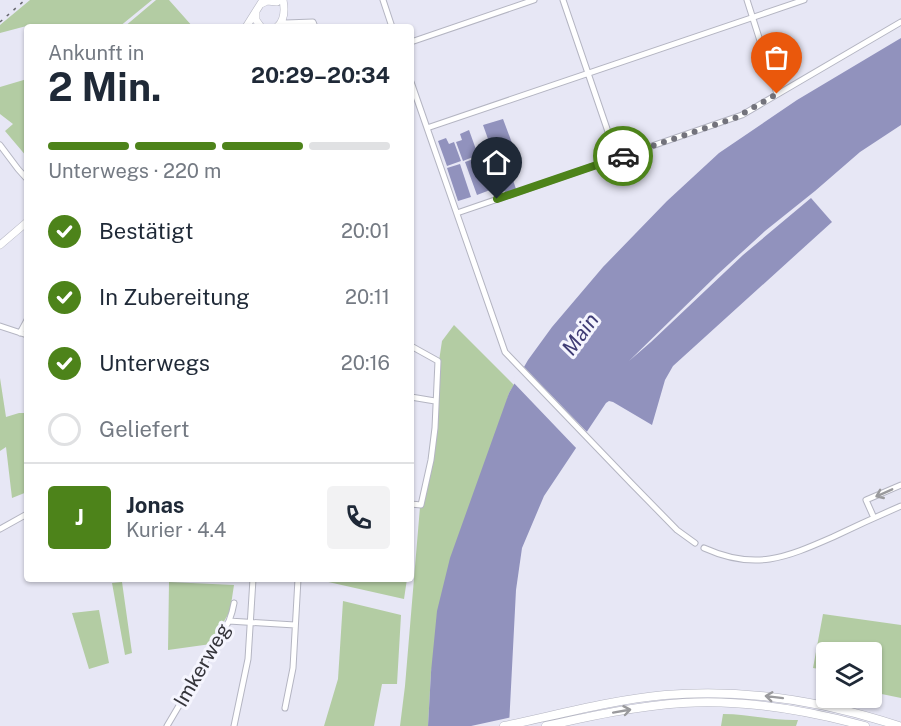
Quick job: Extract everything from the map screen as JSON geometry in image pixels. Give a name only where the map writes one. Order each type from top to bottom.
[{"type":"highway","points":[[504,726],[624,701],[665,695],[727,693],[797,700],[832,707],[899,726]]},
{"type":"highway","points":[[546,726],[658,705],[727,702],[795,709],[865,726]]},
{"type":"main road","points":[[248,24],[259,5],[267,1],[278,1],[281,21]]},
{"type":"main road","points":[[259,5],[255,17],[260,24]]},
{"type":"main road","points":[[0,244],[24,224]]},
{"type":"street","points":[[383,0],[391,24]]},
{"type":"street","points":[[414,41],[534,0]]},
{"type":"street","points":[[563,0],[617,158]]},
{"type":"street","points":[[747,0],[777,94]]},
{"type":"street","points":[[427,128],[804,0]]},
{"type":"street","points":[[281,21],[300,24]]},
{"type":"street","points":[[457,213],[735,118],[901,22]]},
{"type":"street","points":[[414,91],[505,352],[677,530],[695,543]]},
{"type":"street","points":[[0,145],[24,176]]},
{"type":"street","points":[[0,326],[24,334]]},
{"type":"street","points":[[20,333],[24,326]]},
{"type":"street","points":[[414,348],[438,361],[432,449],[422,504],[414,505]]},
{"type":"street","points":[[414,398],[435,401]]},
{"type":"street","points":[[874,518],[866,501],[901,485]]},
{"type":"street","points":[[704,548],[739,559],[772,559],[806,549],[901,506]]},
{"type":"street","points":[[0,529],[24,516]]},
{"type":"street","points":[[234,726],[248,659],[253,582]]},
{"type":"street","points":[[285,708],[293,668],[298,582]]},
{"type":"street","name":"Imkerweg","points":[[167,726],[229,621],[234,603]]},
{"type":"street","points":[[229,621],[295,625]]},
{"type":"green space","points":[[30,0],[152,0],[123,24],[24,24],[24,27],[0,33],[0,25]]},
{"type":"green space","points":[[156,0],[169,0],[190,24],[128,24]]},
{"type":"green space","points":[[24,80],[24,153],[5,131],[13,124],[0,114],[0,87]]},
{"type":"green space","points":[[454,325],[514,385],[509,393],[431,672],[428,726],[400,726],[420,507],[428,484],[442,341]]},
{"type":"green space","points":[[0,378],[6,417],[24,413],[24,493],[12,498],[6,447],[0,451]]},
{"type":"green space","points":[[122,582],[132,653],[125,655],[112,583]]},
{"type":"green space","points":[[169,582],[234,585],[230,611],[211,644],[168,650]]},
{"type":"green space","points":[[328,582],[407,582],[404,599]]},
{"type":"green space","points":[[343,601],[401,615],[397,684],[382,684],[374,726],[324,726],[338,679]]},
{"type":"green space","points":[[99,610],[109,663],[89,669],[72,613]]},
{"type":"green space","points":[[823,614],[901,625],[901,698],[882,694],[882,642],[818,642]]},
{"type":"green space","points":[[816,652],[816,668],[813,668]]},
{"type":"green space","points":[[723,714],[798,720],[796,726],[721,726]]},
{"type":"water","name":"Main","points":[[901,38],[901,125],[860,152],[765,231],[629,361],[743,255],[811,198],[832,222],[673,366],[665,380],[652,425],[613,402],[606,403],[544,496],[522,548],[516,590],[509,726],[428,726],[437,611],[450,558],[509,393],[528,360],[552,327],[603,267],[667,201],[719,153],[797,100]]},
{"type":"water","points":[[503,119],[512,143],[492,150],[483,125]]},
{"type":"water","points":[[469,130],[478,155],[463,161],[456,142],[462,140],[460,134]]},
{"type":"water","points":[[446,138],[449,144],[454,142],[461,161],[447,166],[438,141]]},
{"type":"water","points":[[505,156],[516,189],[505,193],[494,160]]},
{"type":"water","points":[[479,157],[490,190],[477,195],[465,162]]},
{"type":"water","points":[[460,164],[471,197],[458,201],[447,168]]},
{"type":"pier","points":[[522,365],[589,434],[578,450],[512,381]]},
{"type":"pier","points":[[512,717],[512,726],[471,726]]},
{"type":"railway","points":[[0,22],[25,0]]},
{"type":"way so far","points":[[623,156],[735,118],[777,94]]},
{"type":"route","points":[[497,199],[623,156]]}]
